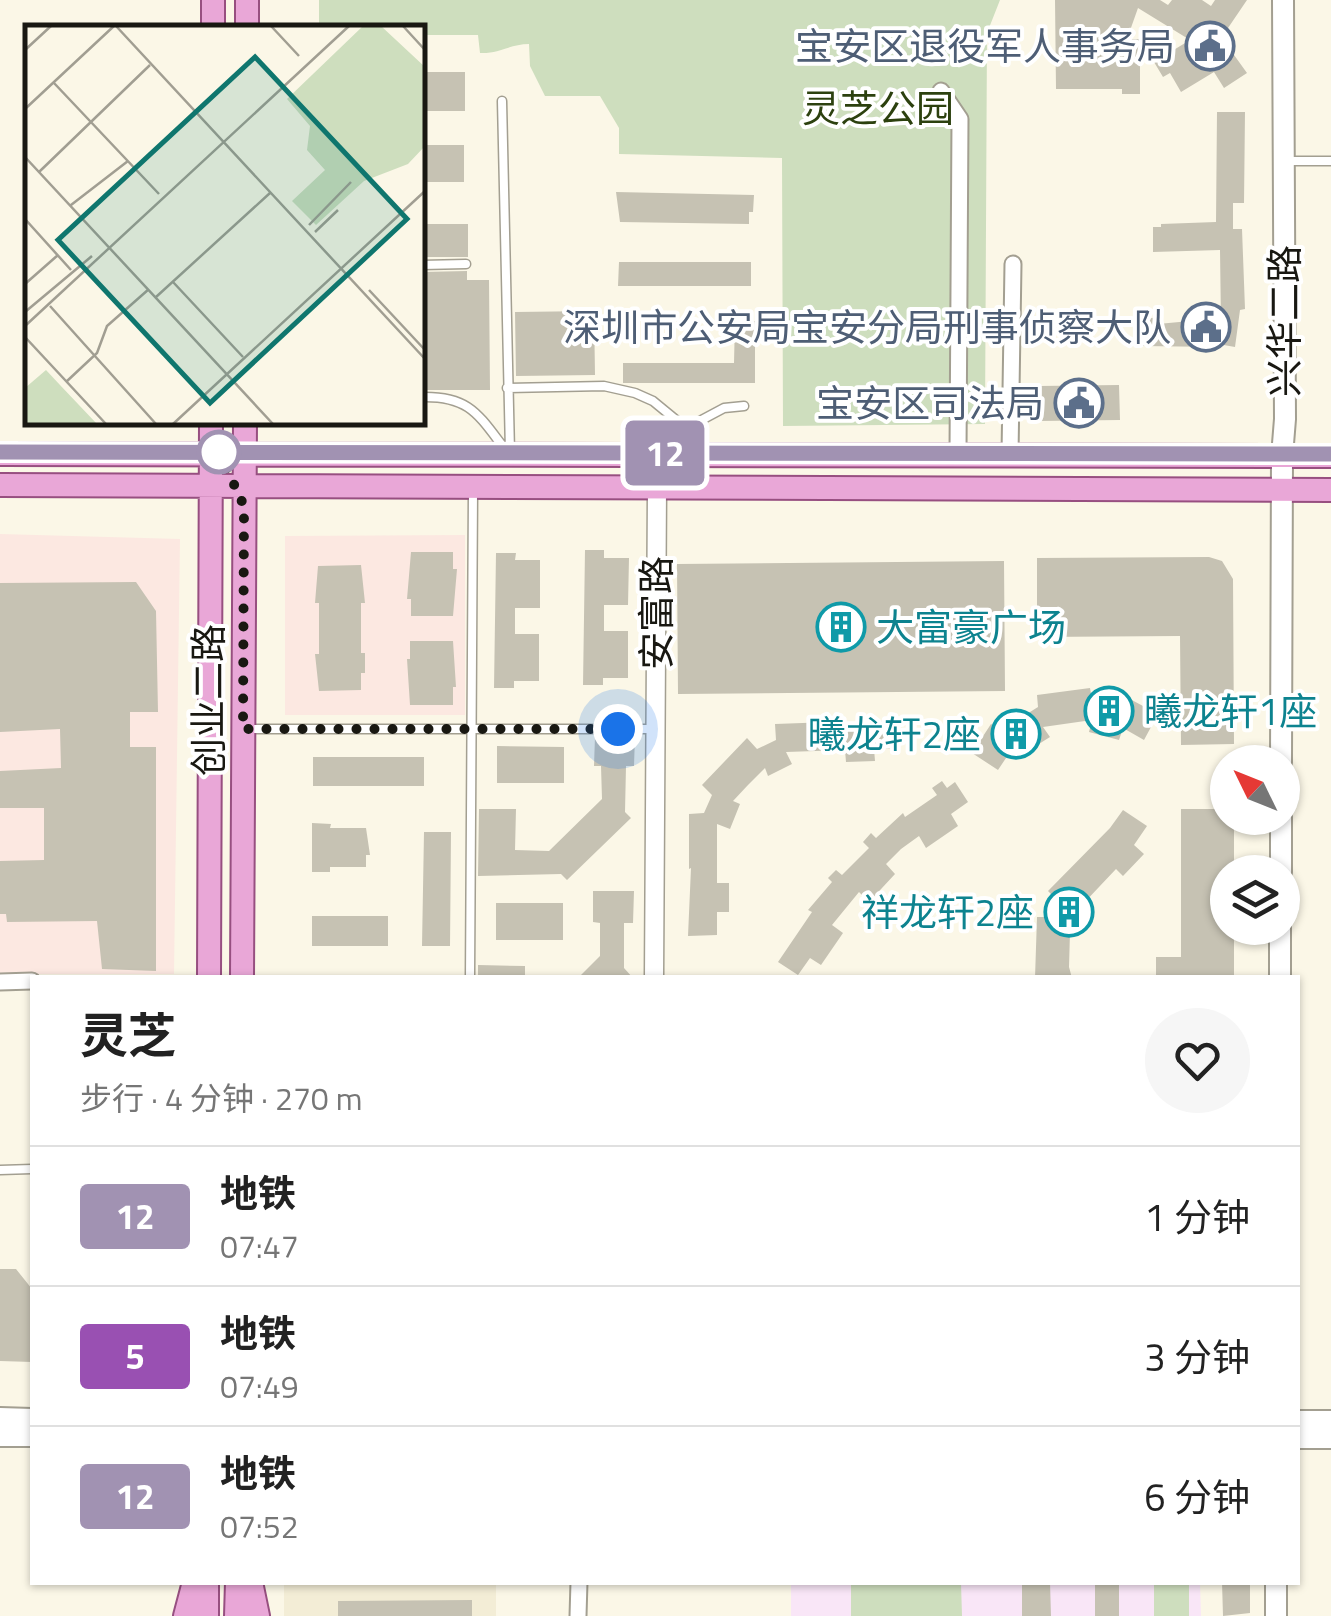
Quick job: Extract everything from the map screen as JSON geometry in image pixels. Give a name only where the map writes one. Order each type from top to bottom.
[{"type":"main road","name":"兴华二路","points":[[1282,745],[1283,0]]},
{"type":"main road","name":"创业二路","points":[[209,975],[211,425]]},
{"type":"main road","name":"创业二路","points":[[242,975],[245,425]]},
{"type":"main road","points":[[0,454],[1331,456]]},
{"type":"main road","points":[[501,487],[488,472],[491,462],[507,456]]},
{"type":"main road","points":[[0,485],[1331,490]]},
{"type":"main road","points":[[1280,945],[1280,975]]},
{"type":"main road","points":[[0,1418],[30,1418]]},
{"type":"main road","points":[[1300,1421],[1331,1421]]},
{"type":"main road","points":[[0,1436],[30,1436]]},
{"type":"main road","points":[[1300,1438],[1331,1438]]},
{"type":"main road","points":[[185,1616],[193,1585]]},
{"type":"main road","points":[[207,1585],[207,1616]]},
{"type":"main road","points":[[236,1616],[237,1585]]},
{"type":"main road","points":[[252,1585],[258,1616]]},
{"type":"main road","points":[[1276,1585],[1276,1616]]},
{"type":"street","points":[[941,91],[960,119],[958,454]]},
{"type":"street","points":[[1010,454],[1013,264]]},
{"type":"street","name":"安富路","points":[[654,975],[657,488]]},
{"type":"street","points":[[0,982],[30,982]]},
{"type":"street","points":[[578,1616],[580,1585]]},
{"type":"lane","points":[[502,101],[507,456]]},
{"type":"lane","points":[[1284,161],[1331,161]]},
{"type":"lane","points":[[425,265],[466,264]]},
{"type":"lane","points":[[508,388],[604,386],[635,392],[682,424],[694,424],[724,408],[744,406]]},
{"type":"lane","points":[[425,396],[459,400],[476,410],[507,456]]},
{"type":"lane","points":[[470,975],[473,487]]},
{"type":"lane","points":[[243,729],[655,729]]},
{"type":"lane","points":[[0,1170],[30,1169]]},
{"type":"shaded area","points":[[0,534],[180,539],[174,974],[0,974]]},
{"type":"shaded area","points":[[465,535],[465,715],[285,715],[285,536]]},
{"type":"shaded area","points":[[284,1585],[496,1585],[496,1616],[284,1616]]},
{"type":"shaded area","points":[[791,1585],[1200,1585],[1201,1616],[791,1616]]},
{"type":"green space","name":"灵芝公园","points":[[319,0],[1000,0],[987,33],[985,424],[783,426],[782,158],[619,154],[619,128],[600,96],[545,96],[530,66],[529,44],[480,53],[478,35],[425,35],[425,25],[319,25]]},
{"type":"green space","points":[[851,1585],[961,1585],[962,1616],[851,1616]]},
{"type":"green space","points":[[1154,1585],[1189,1585],[1189,1616],[1154,1616]]},
{"type":"building","points":[[1055,0],[1160,0],[1168,5],[1172,0],[1202,0],[1211,6],[1215,0],[1247,0],[1228,28],[1229,48],[1247,73],[1224,88],[1214,72],[1181,92],[1170,73],[1163,77],[1154,62],[1190,40],[1138,8],[1127,39],[1140,39],[1140,94],[1122,94],[1122,89],[1056,89]]},
{"type":"building","points":[[425,72],[465,72],[465,111],[425,111]]},
{"type":"building","points":[[1217,112],[1245,112],[1244,203],[1233,203],[1233,229],[1242,229],[1245,309],[1240,310],[1235,347],[1142,346],[1137,321],[1157,317],[1158,324],[1221,323],[1220,250],[1153,252],[1153,227],[1216,222]]},
{"type":"building","points":[[425,145],[464,145],[464,182],[425,182]]},
{"type":"building","points":[[616,192],[754,195],[753,212],[749,212],[749,224],[620,222]]},
{"type":"building","points":[[425,224],[468,224],[468,257],[425,257]]},
{"type":"building","points":[[619,262],[751,262],[751,286],[618,286]]},
{"type":"building","points":[[467,271],[467,280],[489,280],[490,390],[425,390],[425,272]]},
{"type":"building","points":[[594,311],[595,375],[516,376],[515,312]]},
{"type":"building","points":[[735,321],[755,321],[755,383],[623,383],[623,363],[734,363]]},
{"type":"building","name":"宝安区司法局","points":[[1119,385],[1120,420],[1039,421],[1039,386]]},
{"type":"building","points":[[585,550],[604,550],[604,558],[629,558],[628,605],[604,605],[604,631],[628,631],[628,678],[603,678],[603,685],[583,685]]},
{"type":"building","points":[[411,552],[453,552],[453,569],[457,569],[453,616],[411,616],[411,599],[407,599]]},
{"type":"building","points":[[496,553],[516,553],[515,560],[540,560],[540,608],[515,608],[515,634],[539,634],[539,681],[514,681],[514,688],[494,688]]},
{"type":"building","points":[[1209,557],[1222,561],[1233,579],[1234,744],[1181,745],[1180,636],[1037,637],[1037,558]]},
{"type":"building","name":"大富豪广场","points":[[1004,561],[1005,691],[678,694],[677,564]]},
{"type":"building","points":[[361,565],[365,603],[361,603],[361,653],[365,653],[365,673],[361,673],[361,690],[319,691],[315,654],[319,654],[319,603],[315,603],[318,566]]},
{"type":"building","points":[[136,582],[156,611],[158,712],[130,712],[130,747],[156,747],[156,971],[102,969],[97,921],[7,922],[6,914],[0,914],[0,861],[44,860],[44,808],[0,808],[0,771],[61,768],[60,729],[0,732],[0,583]]},
{"type":"building","points":[[410,641],[453,641],[453,705],[410,705]]},
{"type":"building","points":[[1090,688],[1092,699],[1122,708],[1128,698],[1158,714],[1144,740],[1123,728],[1119,740],[1089,732],[1092,720],[1043,727],[1050,737],[1023,754],[1016,743],[998,770],[972,753],[991,724],[1001,730],[1038,707],[1037,695]]},
{"type":"building","points":[[897,720],[898,748],[874,749],[875,761],[846,762],[845,750],[786,752],[792,764],[768,776],[765,768],[748,785],[733,801],[740,804],[730,829],[717,824],[717,883],[729,883],[729,912],[717,912],[717,935],[688,936],[689,814],[704,813],[712,795],[702,785],[747,738],[757,749],[776,740],[775,724]]},
{"type":"building","points":[[595,736],[635,736],[634,766],[626,766],[625,812],[631,818],[567,880],[561,874],[478,876],[479,809],[516,809],[515,850],[549,851],[602,799],[601,766],[594,766]]},
{"type":"building","points":[[497,746],[564,747],[564,783],[497,783]]},
{"type":"building","points":[[313,757],[424,757],[424,786],[313,786]]},
{"type":"building","points":[[942,781],[947,788],[955,782],[968,802],[951,814],[958,826],[926,848],[919,836],[886,864],[895,874],[869,902],[859,892],[832,925],[843,933],[821,965],[810,958],[798,975],[778,962],[812,912],[808,910],[832,882],[828,878],[836,870],[842,875],[869,848],[863,842],[871,833],[876,838],[903,813],[905,817],[937,795],[932,788]]},
{"type":"building","points":[[1181,809],[1210,809],[1210,835],[1234,835],[1234,855],[1210,855],[1210,945],[1234,945],[1234,975],[1156,975],[1156,957],[1181,957]]},
{"type":"building","points":[[1123,810],[1147,826],[1134,845],[1144,854],[1123,876],[1116,869],[1082,905],[1088,907],[1076,934],[1070,932],[1071,975],[1035,975],[1037,917],[1050,917],[1057,900],[1048,891]]},
{"type":"building","points":[[312,823],[331,824],[330,828],[366,828],[370,855],[366,855],[366,867],[330,867],[330,872],[312,872]]},
{"type":"building","points":[[424,832],[451,832],[450,946],[422,946]]},
{"type":"building","points":[[593,891],[634,891],[633,923],[624,923],[624,968],[630,975],[581,975],[600,956],[600,923],[593,922]]},
{"type":"building","points":[[496,903],[563,903],[563,940],[496,940]]},
{"type":"building","points":[[312,916],[388,916],[388,946],[312,946]]},
{"type":"building","points":[[478,965],[525,966],[525,975],[478,975]]},
{"type":"building","points":[[0,1269],[16,1269],[30,1286],[30,1362],[0,1361]]},
{"type":"building","points":[[1022,1585],[1050,1585],[1051,1616],[1022,1616]]},
{"type":"building","points":[[1095,1585],[1119,1585],[1119,1616],[1095,1616]]},
{"type":"building","points":[[1222,1585],[1250,1585],[1250,1613],[1223,1616]]},
{"type":"building","points":[[472,1600],[472,1616],[338,1616],[338,1601]]},
{"type":"metro line","name":"12","points":[[0,452],[1331,454]]},
{"type":"place","name":"宝安区退役军人事务局","points":[[1210,46]]},
{"type":"place","name":"深圳市公安局宝安分局刑事侦察大队","points":[[1206,327]]},
{"type":"place","name":"宝安区司法局","points":[[1079,403]]},
{"type":"place","name":"大富豪广场","points":[[841,627]]},
{"type":"place","name":"曦龙轩1座","points":[[1109,711]]},
{"type":"place","name":"曦龙轩2座","points":[[1016,734]]},
{"type":"place","name":"祥龙轩2座","points":[[1069,912]]},
{"type":"route","points":[[219,452],[244,506],[243,729],[618,729]]}]
